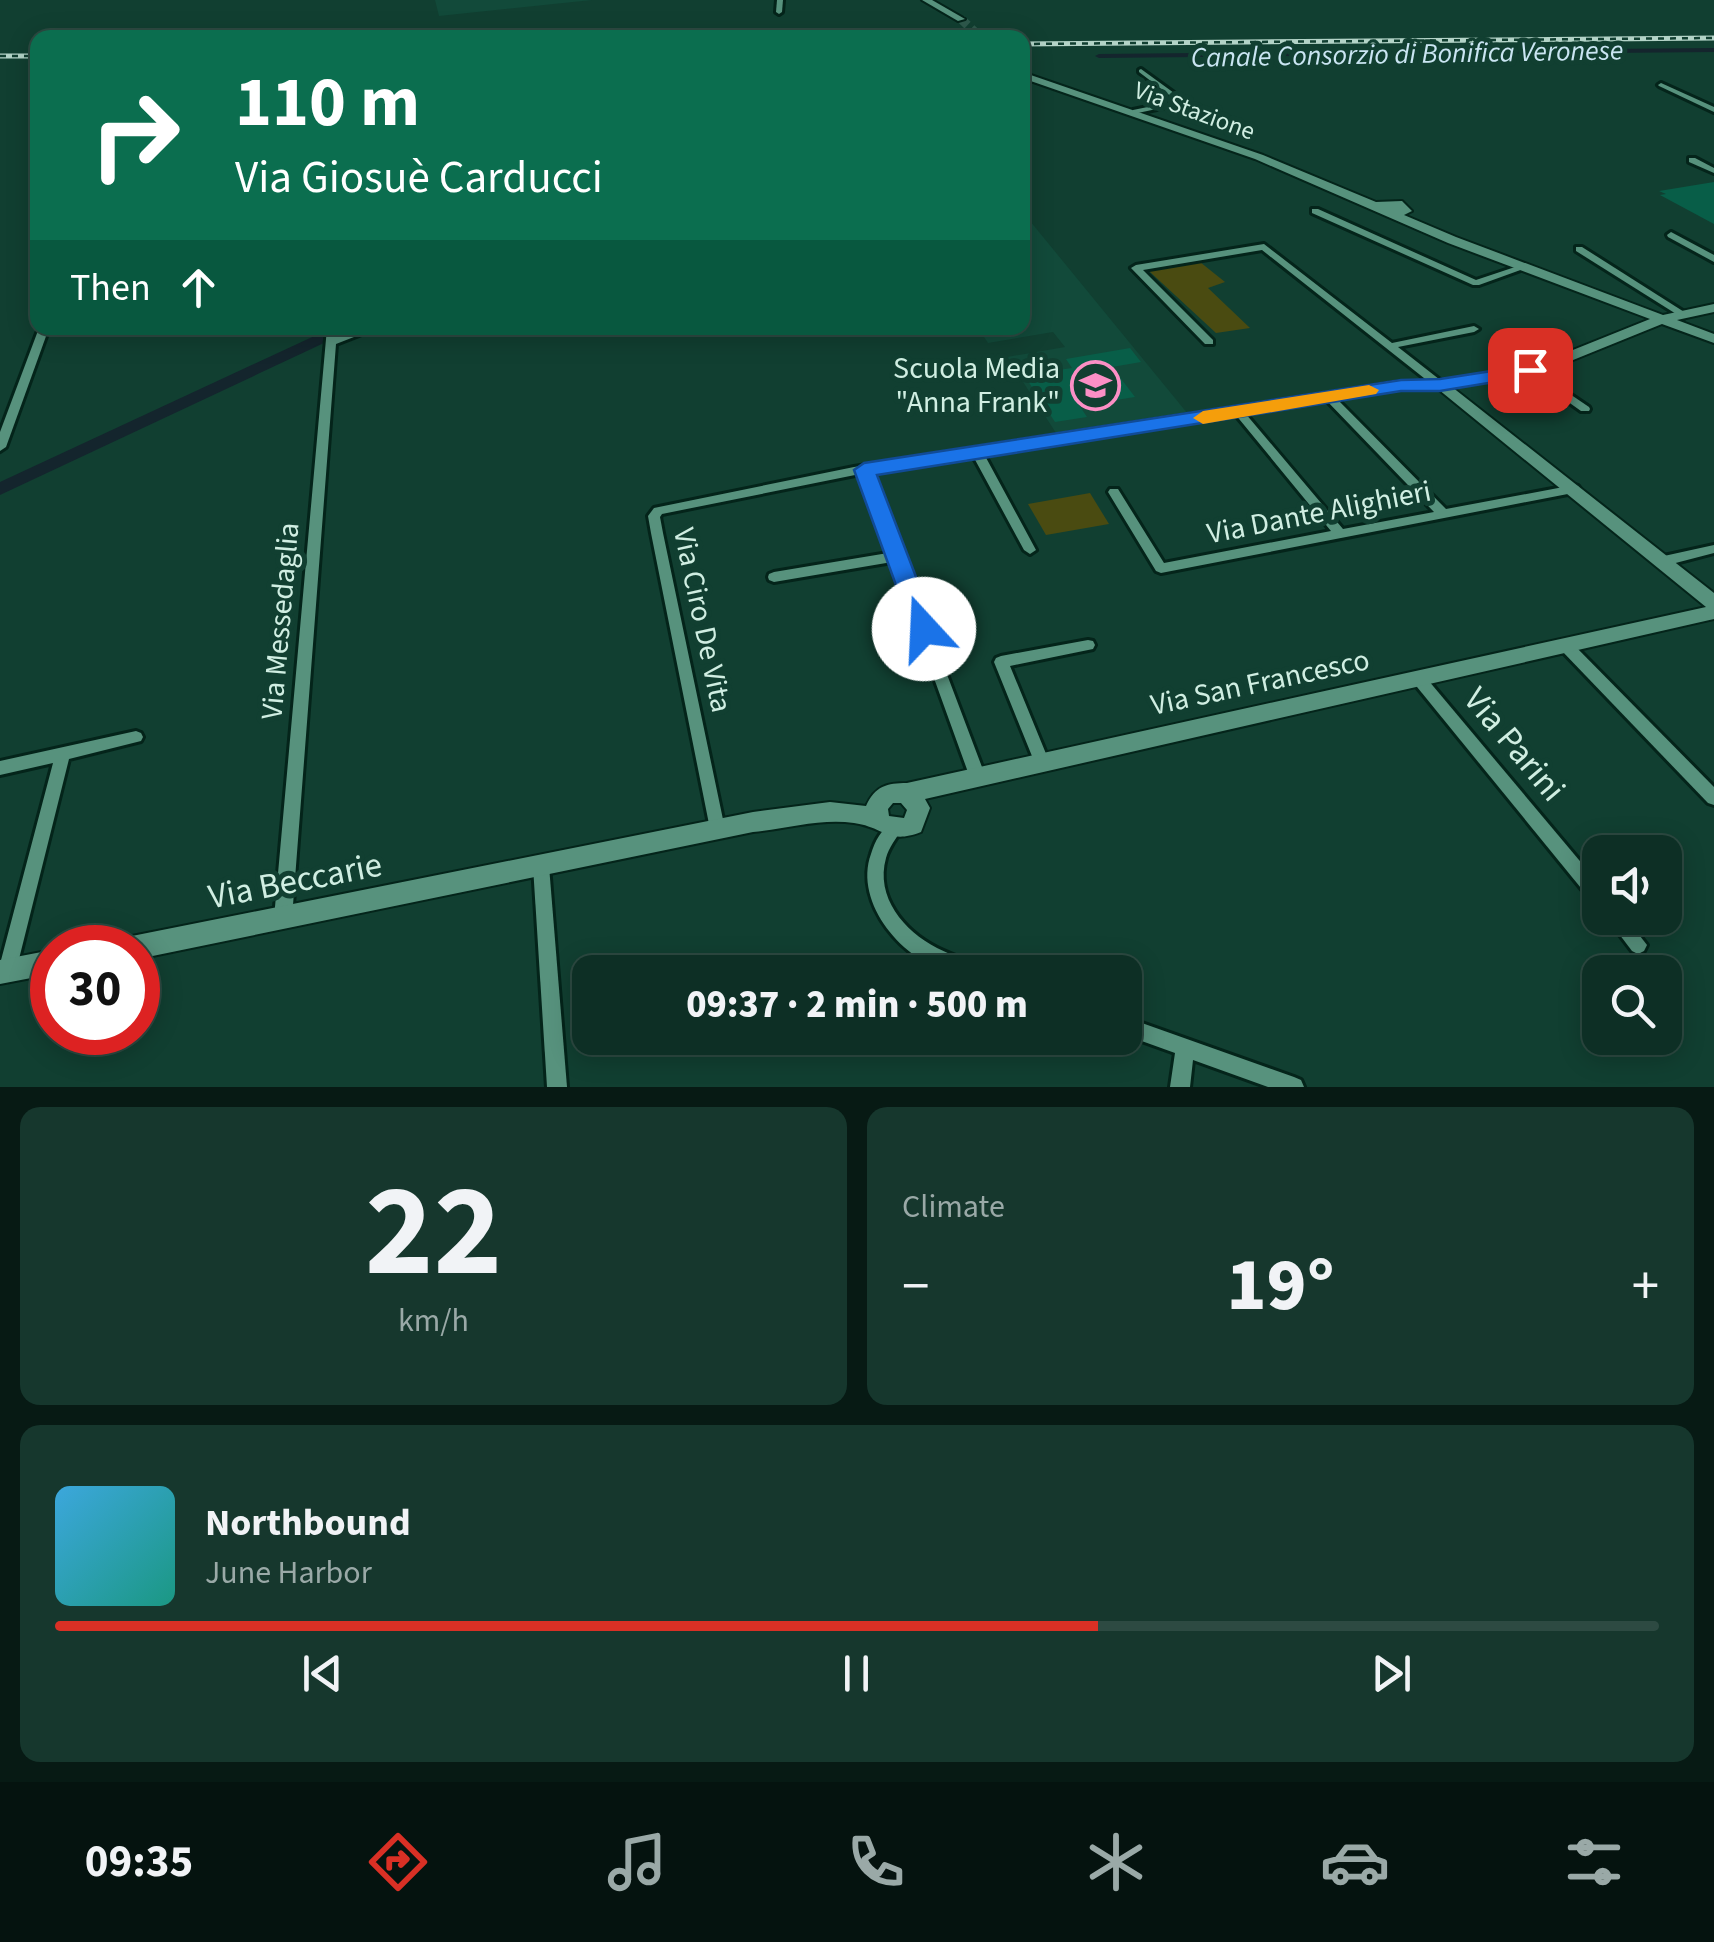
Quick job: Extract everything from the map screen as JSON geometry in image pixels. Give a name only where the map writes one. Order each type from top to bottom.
[{"type":"main road","points":[[926,0],[961,19]]},
{"type":"main road","name":"Via Stazione","points":[[1030,78],[1136,112],[1384,207],[1429,231],[1714,339]]},
{"type":"main road","name":"Via Stazione","points":[[1384,207],[1406,211],[1429,231]]},
{"type":"main road","points":[[1440,385],[1530,370],[1660,320],[1714,308]]},
{"type":"main road","points":[[1440,385],[1664,561],[1714,610]]},
{"type":"main road","name":"Via San Francesco","points":[[896,809],[972,776],[1566,647],[1714,610]]},
{"type":"main road","points":[[541,866],[753,822],[896,809]]},
{"type":"main road","name":"Via Beccarie","points":[[160,943],[541,866]]},
{"type":"main road","points":[[4,972],[30,967]]},
{"type":"street","points":[[780,0],[780,12]]},
{"type":"street","points":[[1141,71],[1193,108]]},
{"type":"street","points":[[1661,84],[1714,110]]},
{"type":"street","points":[[1136,112],[1183,102]]},
{"type":"street","points":[[1714,157],[1692,160],[1714,171]]},
{"type":"street","points":[[1315,211],[1476,284]]},
{"type":"street","points":[[1671,235],[1714,259]]},
{"type":"street","points":[[1209,342],[1136,268],[1256,246],[1269,248],[1440,385]]},
{"type":"street","points":[[1579,249],[1684,315]]},
{"type":"street","points":[[1461,292],[1524,267]]},
{"type":"street","points":[[1391,346],[1474,329]]},
{"type":"street","points":[[0,447],[41,335]]},
{"type":"street","name":"Via Messedaglia","points":[[284,919],[331,335]]},
{"type":"street","points":[[1530,370],[1585,409]]},
{"type":"street","points":[[972,776],[898,556],[864,470],[1401,386],[1440,385]]},
{"type":"street","points":[[1329,397],[1444,514]]},
{"type":"street","points":[[1240,412],[1340,534]]},
{"type":"street","points":[[977,452],[1030,550]]},
{"type":"street","name":"Via Ciro De Vita","points":[[717,830],[654,516],[668,508],[864,470]]},
{"type":"street","name":"Via Dante Alighieri","points":[[1114,492],[1161,568],[1574,489]]},
{"type":"street","points":[[1664,561],[1714,549]]},
{"type":"street","points":[[774,577],[898,556]]},
{"type":"street","points":[[1041,761],[1000,662],[1088,645]]},
{"type":"street","points":[[1566,647],[1711,790]]},
{"type":"street","name":"Via Parini","points":[[1418,678],[1582,876]]},
{"type":"street","points":[[0,768],[136,737]]},
{"type":"street","points":[[4,972],[63,754]]},
{"type":"street","points":[[896,809],[874,856],[872,871],[885,911],[920,949],[934,955]]},
{"type":"street","points":[[541,866],[557,1087]]},
{"type":"street","points":[[1630,935],[1638,944]]},
{"type":"street","points":[[1142,1032],[1250,1080],[1294,1087]]},
{"type":"street","points":[[1180,1087],[1185,1048]]},
{"type":"shaded area","points":[[435,0],[592,0],[439,16]]},
{"type":"shaded area","name":"Scuola Media \"Anna Frank\"","points":[[1030,221],[1188,414],[1056,433],[1007,357],[1065,347],[1053,332],[988,343],[983,335],[1030,335]]},
{"type":"shaded area","points":[[1200,262],[1225,282],[1208,288],[1250,328],[1216,333],[1149,271]]},
{"type":"shaded area","points":[[1090,493],[1109,524],[1046,535],[1028,504]]},
{"type":"water","points":[[323,335],[324,343],[0,495],[0,482]]},
{"type":"building","points":[[1714,182],[1714,224],[1659,191]]},
{"type":"building","name":"Scuola Media \"Anna Frank\"","points":[[1130,348],[1141,362],[1112,367],[1135,397],[1116,400],[1106,387],[1071,393],[1087,417],[1055,422],[1024,375],[1072,368],[1066,359]]},
{"type":"waterway","name":"Canale Consorzio di Bonifica Veronese","points":[[1099,56],[1714,50]]},
{"type":"waterway","name":"Canale Consorzio di Bonifica Veronese","points":[[307,345],[329,335]]},
{"type":"tunnel","points":[[961,19],[973,30]]},
{"type":"railway","points":[[1030,44],[1714,38]]},
{"type":"railway","points":[[0,56],[30,56]]},
{"type":"slow traffic","points":[[1203,418],[1369,390]]},
{"type":"place","name":"Scuola Media \"Anna Frank\"","points":[[1095,385]]},
{"type":"route","points":[[924,629],[864,470],[1401,386],[1440,385],[1530,370]]}]
